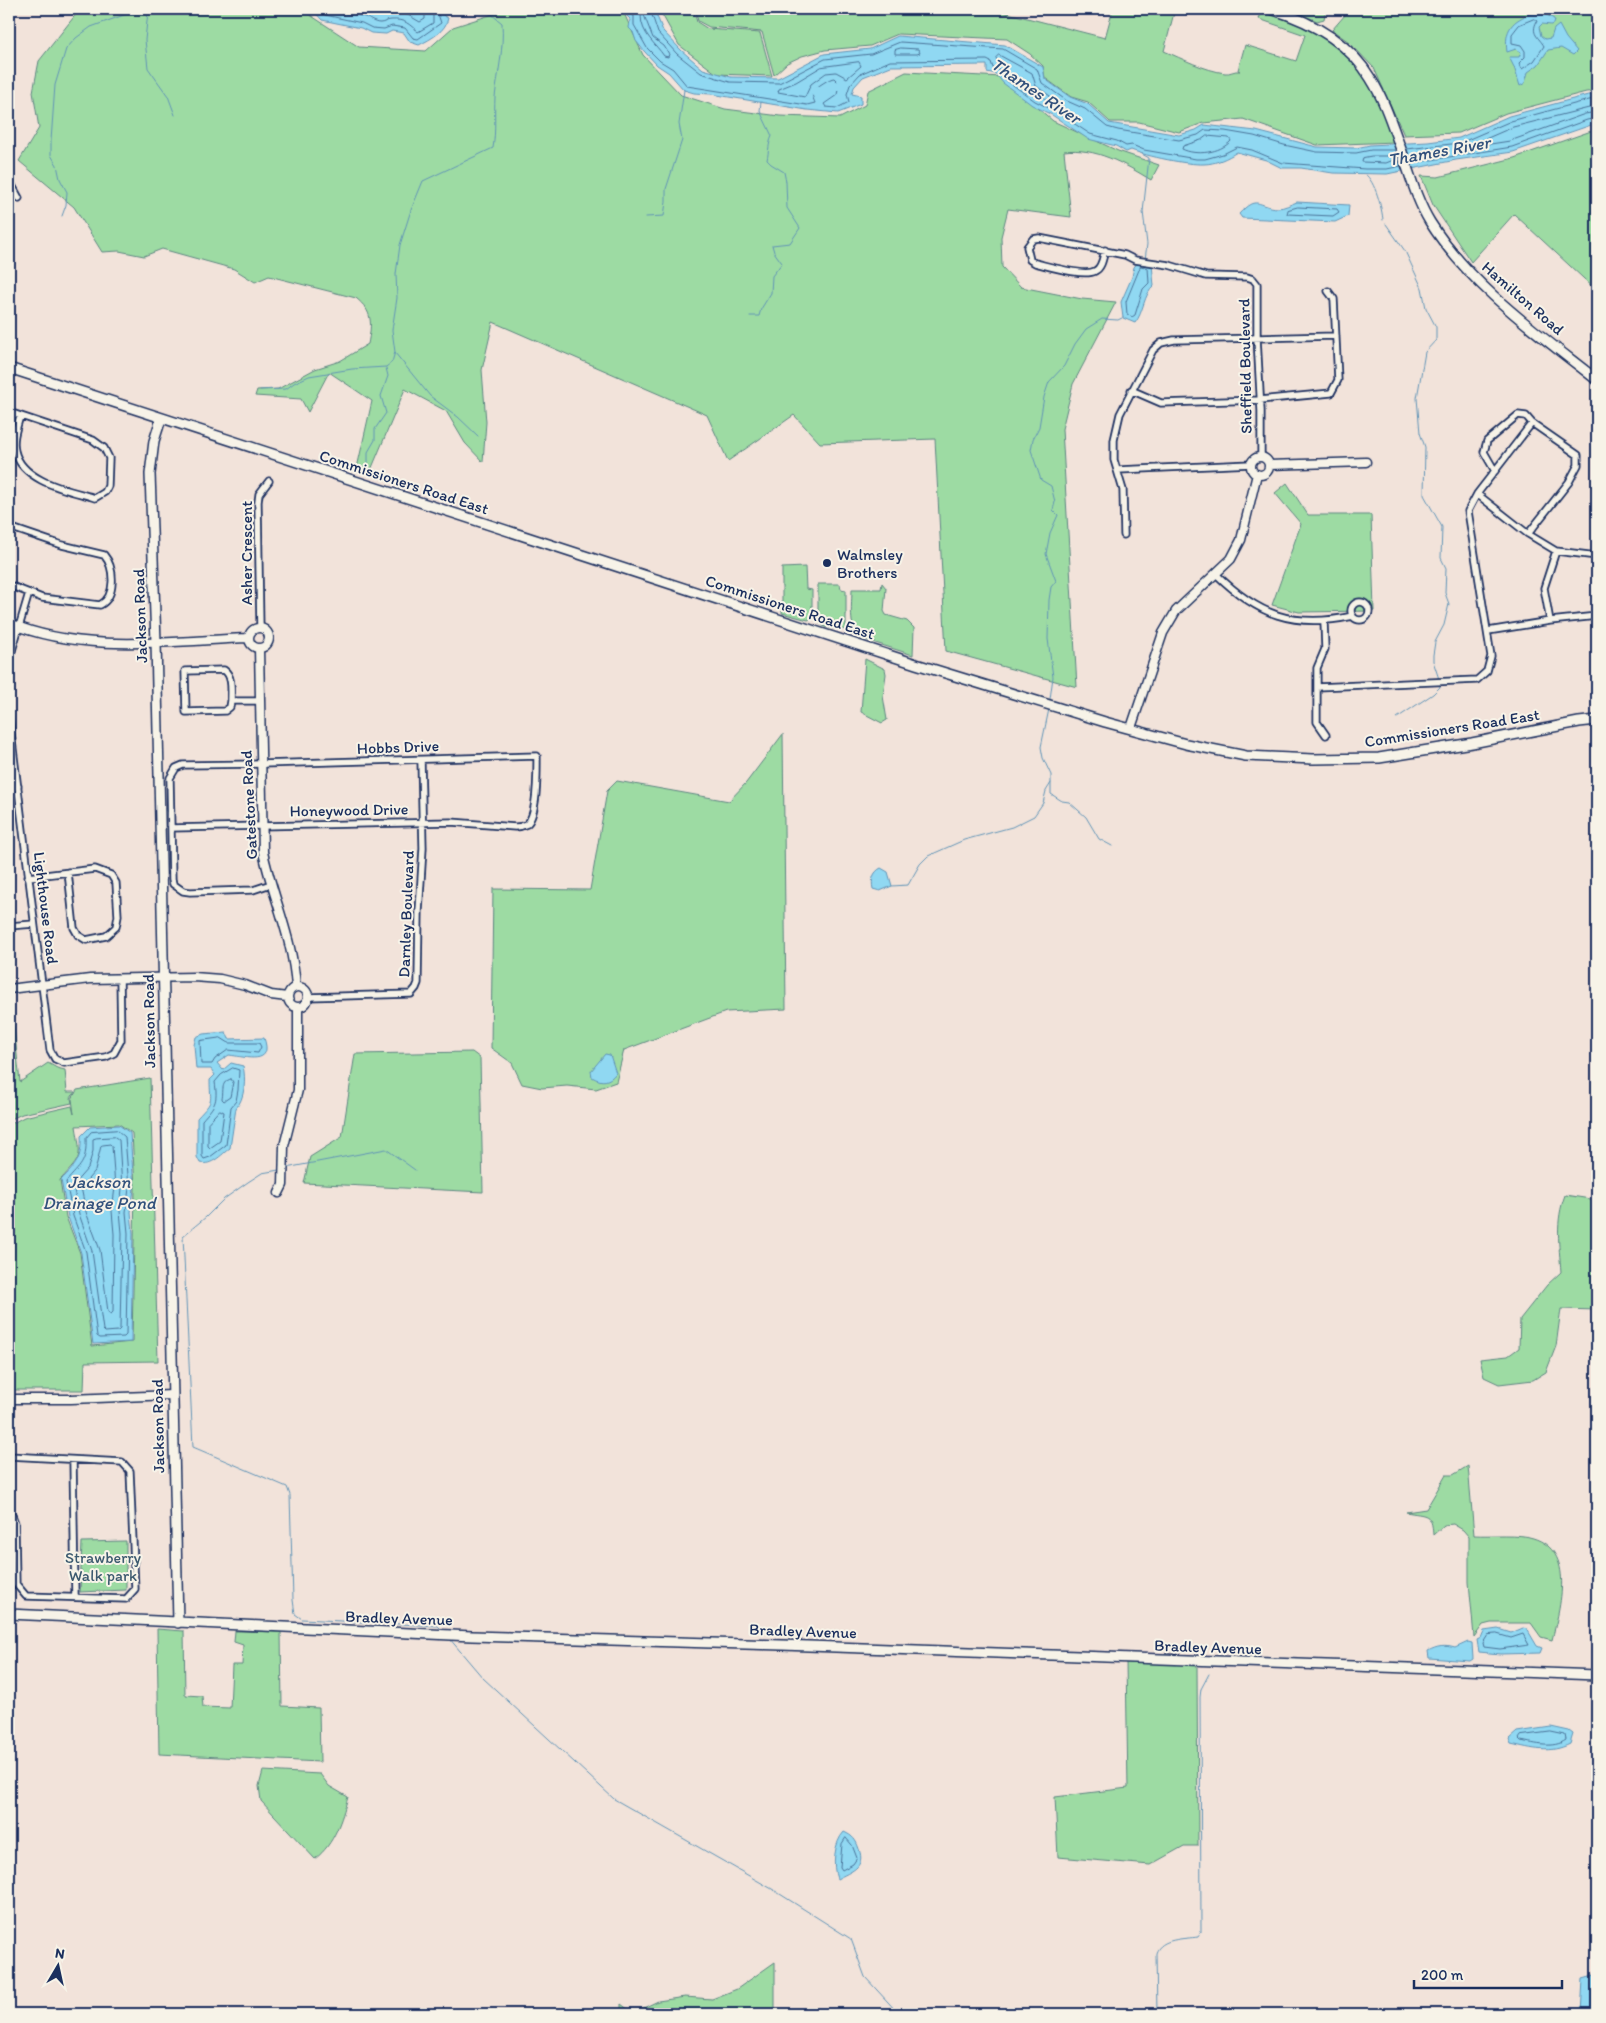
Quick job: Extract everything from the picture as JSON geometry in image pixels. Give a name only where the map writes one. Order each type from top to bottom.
[{"type":"main road","name":"Hamilton Road","points":[[1271,9],[1289,14],[1317,27],[1348,50],[1371,78],[1430,222],[1484,287],[1597,380]]},
{"type":"main road","name":"Commissioners Road East","points":[[9,368],[916,664],[1105,722],[1186,744],[1246,756],[1313,759],[1380,758],[1597,720]]},
{"type":"main road","name":"Jackson Road","points":[[161,419],[154,441],[150,474],[156,642],[178,1623]]},
{"type":"main road","name":"Commissioners Road East","points":[[1579,722],[1597,716]]},
{"type":"main road","name":"Bradley Avenue","points":[[9,1614],[440,1635],[1597,1675]]},
{"type":"street","points":[[9,180],[19,198]]},
{"type":"street","points":[[1039,238],[1105,250],[1100,267],[1094,272],[1084,273],[1035,264],[1030,260],[1027,247],[1033,239],[1039,238]]},
{"type":"street","name":"Sheffield Boulevard","points":[[1105,250],[1125,255],[1135,260],[1170,265],[1206,276],[1246,276],[1253,279],[1256,284],[1257,294],[1261,456]]},
{"type":"street","points":[[1131,390],[1161,403],[1260,400],[1331,393],[1338,380],[1334,299],[1328,291]]},
{"type":"street","points":[[1124,535],[1123,490],[1114,460],[1114,440],[1120,414],[1152,350],[1161,343],[1174,340],[1336,336]]},
{"type":"street","points":[[9,412],[93,440],[104,448],[108,458],[108,486],[105,492],[95,498],[34,477],[20,465],[15,450],[15,435],[20,416]]},
{"type":"street","points":[[1495,471],[1484,452],[1488,441],[1518,415],[1526,416],[1532,423],[1578,454],[1578,465],[1569,482],[1528,534]]},
{"type":"street","points":[[1317,687],[1477,680],[1487,671],[1492,656],[1468,511],[1477,494],[1532,423]]},
{"type":"street","points":[[1261,456],[1268,460],[1269,465],[1266,472],[1257,474],[1251,469],[1251,464],[1254,459],[1261,456]]},
{"type":"street","points":[[1269,465],[1366,462]]},
{"type":"street","points":[[1118,470],[1251,464]]},
{"type":"street","points":[[1131,728],[1163,634],[1176,611],[1231,559],[1241,540],[1257,474]]},
{"type":"street","name":"Asher Crescent","points":[[260,628],[258,502],[259,494],[268,481]]},
{"type":"street","points":[[1477,494],[1528,534],[1556,551],[1597,556]]},
{"type":"street","points":[[9,527],[62,545],[104,556],[110,565],[110,595],[100,605],[42,598],[9,585]]},
{"type":"street","points":[[1550,621],[1544,588],[1556,551]]},
{"type":"street","points":[[1216,574],[1237,594],[1260,609],[1289,618],[1324,621],[1352,616]]},
{"type":"street","points":[[9,660],[29,593]]},
{"type":"street","points":[[1488,631],[1597,616]]},
{"type":"street","points":[[1324,621],[1325,649],[1317,668],[1317,722],[1326,735]]},
{"type":"street","points":[[9,623],[20,628],[78,640],[114,643],[249,638]]},
{"type":"street","points":[[260,628],[267,632],[269,638],[266,645],[259,648],[253,646],[249,638],[252,631],[260,628]]},
{"type":"street","name":"Gatestone Road","points":[[259,648],[263,852],[292,952],[296,987]]},
{"type":"street","points":[[224,670],[228,672],[231,701],[230,707],[225,711],[186,712],[185,671],[224,670]]},
{"type":"street","points":[[231,701],[259,701]]},
{"type":"street","name":"Lighthouse Road","points":[[9,716],[50,1050],[55,1059],[64,1063],[106,1057],[114,1053],[121,1040],[120,978]]},
{"type":"street","name":"Hobbs Drive","points":[[171,828],[170,778],[176,768],[183,765],[537,756],[538,784],[531,818],[527,824]]},
{"type":"street","name":"Darnley Boulevard","points":[[308,997],[411,994],[416,988],[418,983],[418,912],[423,848],[421,760]]},
{"type":"street","points":[[9,787],[18,786]]},
{"type":"street","name":"Honeywood Drive","points":[[171,828],[451,822],[515,828],[527,824]]},
{"type":"street","points":[[171,828],[172,879],[173,884],[178,889],[190,892],[252,890],[271,884]]},
{"type":"street","points":[[28,877],[68,872],[95,869],[111,875],[116,883],[118,916],[116,927],[106,936],[86,940],[78,935],[74,928],[68,872]]},
{"type":"street","points":[[9,926],[34,924]]},
{"type":"street","points":[[9,989],[120,978],[220,979],[245,985],[271,995],[288,997]]},
{"type":"street","points":[[296,987],[305,990],[308,997],[306,1003],[298,1007],[289,1003],[288,997],[289,991],[296,987]]},
{"type":"street","points":[[280,1193],[283,1185],[284,1146],[298,1090],[298,1007]]},
{"type":"street","points":[[9,1399],[71,1399],[172,1395]]},
{"type":"street","points":[[9,1456],[122,1462],[130,1471],[135,1589],[126,1599],[26,1596],[16,1584],[15,1523],[12,1515],[9,1515]]},
{"type":"street","points":[[73,1460],[75,1597]]},
{"type":"green space","points":[[88,9],[301,9],[359,47],[426,51],[453,27],[509,9],[622,9],[643,55],[681,95],[725,109],[780,116],[840,118],[865,105],[868,91],[906,72],[1002,77],[1053,121],[1118,151],[1159,165],[1151,180],[1131,168],[1098,154],[1076,150],[1064,151],[1071,217],[1008,209],[1001,237],[1002,267],[1021,287],[1082,299],[1116,302],[1073,384],[1062,429],[1077,687],[946,651],[935,439],[820,443],[794,415],[728,461],[707,415],[493,322],[482,370],[486,422],[483,462],[465,443],[446,411],[405,389],[371,470],[357,468],[372,401],[329,372],[308,412],[301,399],[255,396],[257,390],[278,389],[315,369],[340,361],[368,344],[370,318],[362,303],[356,298],[269,276],[255,282],[234,269],[162,249],[144,256],[119,251],[102,252],[74,207],[19,161],[39,128],[33,92],[39,61],[77,13]]},
{"type":"green space","points":[[659,9],[693,9],[697,22],[708,29],[760,33],[772,76],[717,74],[679,45]]},
{"type":"green space","points":[[695,9],[992,9],[1105,38],[1113,9],[1175,9],[1164,51],[1201,67],[1227,73],[1240,71],[1238,70],[1245,45],[1296,61],[1305,35],[1259,19],[1262,10],[1307,28],[1336,45],[1349,56],[1369,82],[1395,142],[1317,145],[1243,119],[1203,123],[1179,132],[1139,122],[1110,122],[1088,102],[1071,97],[1045,78],[1043,66],[1030,54],[1007,39],[898,34],[870,46],[825,50],[802,56],[787,63],[774,75],[762,32],[709,27],[698,21]]},
{"type":"green space","points":[[1296,9],[1326,9],[1324,19],[1317,21],[1296,12]]},
{"type":"green space","points":[[1344,9],[1597,9],[1597,91],[1586,92],[1506,113],[1459,133],[1404,135],[1374,68],[1349,42],[1332,30],[1345,15]]},
{"type":"green space","points":[[1597,129],[1597,291],[1514,214],[1471,262],[1433,205],[1421,176],[1438,177],[1514,158]]},
{"type":"green space","points":[[1287,483],[1308,515],[1371,515],[1374,611],[1299,612],[1272,605],[1301,524],[1275,493]]},
{"type":"green space","points":[[805,567],[806,589],[812,590],[812,616],[808,620],[782,613],[782,568]]},
{"type":"green space","points":[[882,583],[886,588],[884,611],[886,615],[907,621],[914,628],[913,655],[860,638],[856,634],[852,622],[852,589],[881,589]]},
{"type":"green space","points":[[818,584],[840,584],[841,589],[846,590],[846,630],[825,627],[818,622]]},
{"type":"green space","points":[[865,659],[885,669],[883,696],[887,720],[882,723],[861,712]]},
{"type":"green space","points":[[783,734],[786,1009],[726,1012],[624,1050],[616,1082],[596,1089],[567,1086],[542,1088],[522,1084],[512,1063],[491,1048],[493,889],[590,890],[607,791],[617,781],[729,801],[746,783]]},
{"type":"green space","points":[[9,999],[11,999],[20,1082],[48,1063],[65,1070],[67,1092],[75,1092],[71,1098],[72,1103],[22,1114],[9,1120]]},
{"type":"green space","points":[[472,1052],[480,1058],[483,1192],[304,1183],[310,1157],[342,1137],[355,1054]]},
{"type":"green space","points":[[150,1078],[158,1361],[85,1362],[84,1390],[9,1390],[9,1125],[24,1117],[72,1106],[74,1114],[72,1099],[77,1090]],"holes":[[[119,1124],[132,1133],[135,1188],[132,1342],[92,1346],[80,1253],[66,1217],[60,1180],[73,1166],[78,1156],[79,1145],[76,1126]]]},
{"type":"green space","points":[[1565,1195],[1597,1200],[1597,1310],[1561,1309],[1556,1346],[1546,1372],[1533,1380],[1499,1384],[1484,1377],[1480,1359],[1508,1356],[1519,1348],[1520,1319],[1547,1285],[1561,1272],[1559,1224]]},
{"type":"green space","points":[[1468,1466],[1474,1535],[1527,1536],[1546,1545],[1555,1555],[1560,1567],[1562,1581],[1561,1597],[1552,1640],[1541,1637],[1531,1623],[1491,1623],[1483,1625],[1474,1637],[1469,1582],[1469,1537],[1463,1530],[1453,1524],[1444,1525],[1433,1535],[1431,1522],[1427,1516],[1406,1512],[1426,1509],[1446,1475],[1453,1475]]},
{"type":"green space","name":"Strawberry Walk park","points":[[126,1541],[126,1590],[80,1592],[82,1542]]},
{"type":"green space","points":[[157,1629],[184,1631],[185,1695],[202,1696],[203,1707],[230,1708],[232,1665],[242,1665],[243,1645],[234,1642],[235,1631],[281,1632],[282,1706],[319,1708],[320,1762],[159,1754]]},
{"type":"green space","points":[[1126,1661],[1197,1665],[1198,1846],[1184,1846],[1150,1865],[1058,1857],[1055,1797],[1128,1788]]},
{"type":"green space","points":[[263,1771],[320,1774],[329,1786],[348,1797],[340,1823],[332,1839],[315,1859],[261,1801],[259,1786]]},
{"type":"green space","points":[[775,1962],[775,2014],[621,2014],[621,2004],[633,2013],[658,2001],[685,1997],[712,1999],[737,1989]]},
{"type":"water","points":[[312,9],[448,9],[443,13],[448,18],[441,31],[419,45],[410,42],[404,33],[392,31],[386,34],[371,33],[361,28],[322,20]]},
{"type":"water","points":[[620,9],[654,9],[663,31],[681,50],[703,69],[731,77],[778,78],[824,54],[870,49],[898,36],[1005,45],[1043,67],[1045,79],[1070,97],[1088,104],[1109,123],[1179,135],[1196,130],[1204,125],[1256,131],[1317,147],[1356,148],[1370,145],[1428,142],[1459,138],[1509,116],[1588,95],[1597,95],[1597,123],[1513,152],[1456,160],[1387,174],[1333,173],[1301,168],[1282,168],[1266,160],[1237,152],[1213,163],[1188,163],[1131,150],[1126,152],[1116,146],[1088,139],[1052,115],[1032,105],[1003,83],[996,74],[987,72],[987,65],[891,66],[863,77],[854,87],[852,94],[861,96],[861,104],[838,113],[694,93],[684,90],[669,73],[657,65],[644,51],[629,28],[630,19]]},
{"type":"water","points":[[1533,13],[1545,14],[1554,19],[1555,22],[1551,25],[1542,24],[1539,27],[1541,36],[1545,39],[1551,38],[1554,29],[1559,25],[1566,38],[1577,51],[1573,55],[1561,48],[1548,50],[1538,65],[1528,72],[1525,83],[1520,86],[1509,57],[1519,57],[1521,52],[1516,49],[1507,52],[1508,31],[1515,22]]},
{"type":"water","points":[[1297,202],[1349,205],[1348,216],[1335,222],[1242,218],[1239,214],[1250,204],[1254,203],[1278,208]]},
{"type":"water","points":[[1139,261],[1152,264],[1154,286],[1150,290],[1135,323],[1123,318],[1121,302],[1132,277],[1134,267]]},
{"type":"water","points":[[881,868],[888,872],[892,886],[880,891],[873,889],[872,882],[874,874]]},
{"type":"water","points":[[226,1032],[229,1039],[264,1038],[265,1053],[257,1058],[229,1055],[217,1063],[223,1070],[231,1063],[243,1066],[244,1088],[236,1108],[230,1148],[220,1157],[204,1164],[200,1163],[197,1157],[197,1118],[209,1104],[211,1098],[210,1080],[215,1075],[211,1069],[196,1069],[194,1045],[196,1037],[203,1034]]},
{"type":"water","points":[[605,1054],[610,1055],[616,1073],[608,1080],[602,1081],[592,1077],[591,1071]]},
{"type":"water","name":"Jackson Drainage Pond","points":[[119,1125],[130,1133],[134,1188],[131,1212],[133,1233],[131,1342],[93,1344],[81,1253],[68,1217],[61,1180],[77,1161],[81,1136],[90,1127]]},
{"type":"water","points":[[1523,1628],[1527,1629],[1537,1646],[1542,1648],[1540,1653],[1500,1654],[1479,1652],[1477,1640],[1481,1638],[1484,1631],[1498,1629],[1511,1633]]},
{"type":"water","points":[[1468,1642],[1472,1643],[1473,1659],[1470,1661],[1429,1658],[1428,1651],[1431,1649],[1444,1646],[1455,1648]]},
{"type":"water","points":[[1551,1727],[1569,1731],[1573,1734],[1570,1744],[1555,1749],[1541,1750],[1511,1744],[1509,1739],[1517,1732]]},
{"type":"water","points":[[844,1832],[855,1841],[861,1855],[859,1865],[856,1868],[837,1879],[835,1874],[835,1854],[838,1842]]},
{"type":"water","points":[[1597,1975],[1597,2014],[1581,2014],[1583,1979]]},
{"type":"waterway","points":[[62,216],[66,205],[67,192],[60,179],[57,165],[51,155],[51,141],[55,85],[66,49],[76,38],[91,27],[124,15],[150,9]]},
{"type":"waterway","points":[[260,390],[286,389],[309,376],[352,369],[386,367],[392,362],[395,352],[392,330],[397,298],[396,274],[400,245],[423,181],[493,148],[495,97],[501,51],[502,23],[485,9]]},
{"type":"waterway","points":[[148,12],[145,40],[148,68],[168,96],[175,115]]},
{"type":"waterway","name":"Thames River","points":[[815,92],[844,84]]},
{"type":"waterway","points":[[646,217],[664,216],[666,189],[682,140],[679,124],[684,90]]},
{"type":"waterway","points":[[750,316],[759,316],[771,293],[772,276],[782,263],[774,252],[772,245],[790,243],[800,228],[787,208],[784,172],[767,160],[772,136],[760,111],[761,102]]},
{"type":"waterway","points":[[1142,154],[1149,158],[1143,212],[1147,244],[1145,260]]},
{"type":"waterway","points":[[1365,174],[1369,177],[1375,188],[1383,220]]},
{"type":"waterway","points":[[1386,224],[1405,251],[1422,288],[1426,308],[1436,327],[1436,340],[1425,352],[1417,398],[1420,433],[1425,447],[1424,495],[1442,527],[1441,558],[1446,568],[1445,593],[1449,604],[1444,625],[1435,642],[1433,655],[1439,679]]},
{"type":"waterway","points":[[1050,699],[1053,677],[1048,639],[1049,600],[1051,587],[1056,581],[1046,554],[1050,533],[1058,515],[1053,510],[1055,502],[1051,486],[1041,480],[1031,450],[1033,439],[1039,427],[1044,397],[1049,382],[1064,366],[1075,344],[1086,329],[1102,319],[1118,320],[1122,318]]},
{"type":"waterway","points":[[395,353],[430,396],[458,417],[478,436]]},
{"type":"waterway","points":[[362,470],[368,463],[368,452],[375,440],[375,429],[386,413],[381,396],[388,376],[386,368]]},
{"type":"waterway","points":[[1397,718],[1433,694],[1440,687],[1439,683]]},
{"type":"waterway","points":[[1049,709],[1041,747],[1043,758],[1051,775],[1051,794],[1062,801],[1069,802],[1086,817],[1099,839],[1112,846]]},
{"type":"waterway","points":[[892,886],[908,885],[920,864],[928,856],[964,840],[1012,827],[1034,816],[1043,803],[1046,791],[1051,783]]},
{"type":"waterway","points":[[286,1168],[386,1149],[415,1170]]},
{"type":"waterway","points":[[279,1170],[262,1173],[248,1182],[224,1199],[183,1236],[193,1447],[287,1487],[290,1495],[295,1614],[302,1619],[438,1626],[443,1631]]},
{"type":"waterway","points":[[449,1638],[483,1678],[614,1799],[772,1889],[851,1939],[865,1977],[899,2014]]},
{"type":"waterway","points":[[1157,2014],[1156,1953],[1163,1944],[1180,1939],[1198,1937],[1201,1932],[1200,1697],[1201,1689],[1209,1674]]},
{"type":"place","name":"Walmsley Brothers","points":[[827,563]]}]
